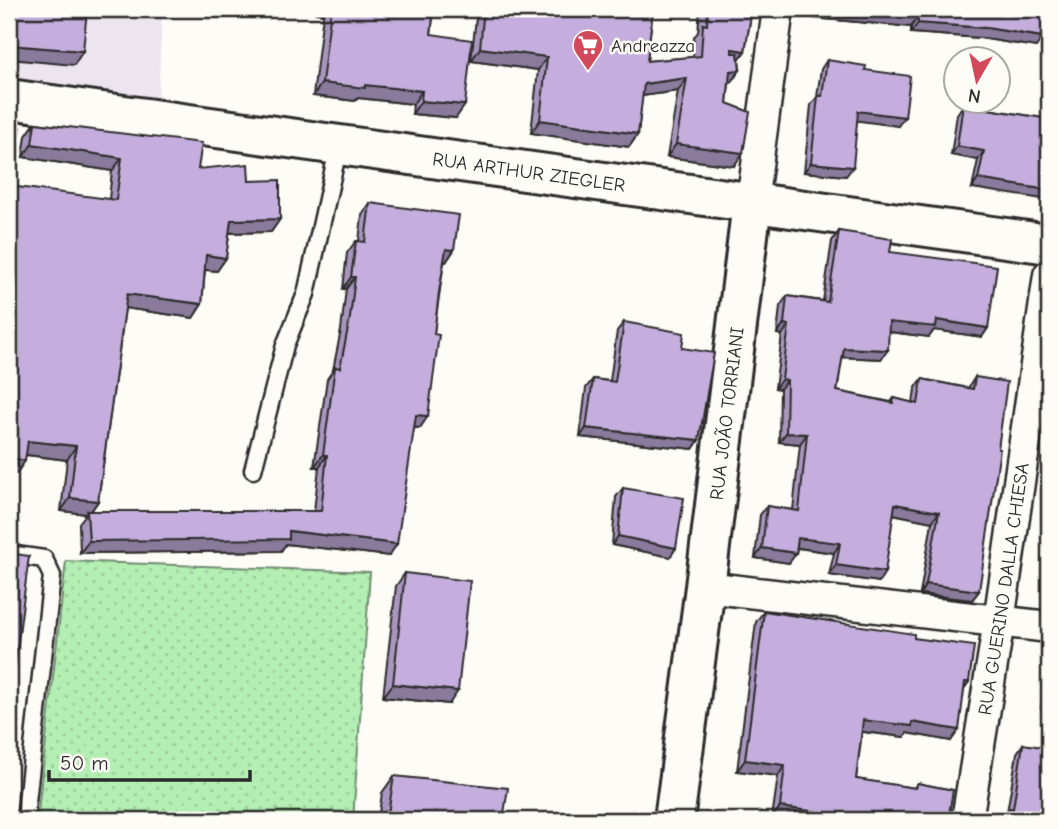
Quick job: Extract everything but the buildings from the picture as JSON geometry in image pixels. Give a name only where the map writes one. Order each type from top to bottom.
[{"type":"street","name":"RUA JOÃO TORRIANI","points":[[674,820],[778,9]]},
{"type":"street","name":"RUA ARTHUR ZIEGLER","points":[[9,99],[1049,244]]},
{"type":"street","name":"RUA GUERINO DALLA CHIESA","points":[[967,820],[1049,275]]},
{"type":"street","points":[[705,587],[1049,627]]},
{"type":"lane","points":[[253,470],[285,345],[306,294],[339,145]]},
{"type":"lane","points":[[9,554],[44,559],[52,576],[24,820]]},
{"type":"shaded area","points":[[9,9],[162,9],[158,106],[9,86]]},
{"type":"green space","points":[[66,561],[370,572],[353,820],[37,820]]},
{"type":"place","name":"Andreazza","points":[[588,72]]}]
